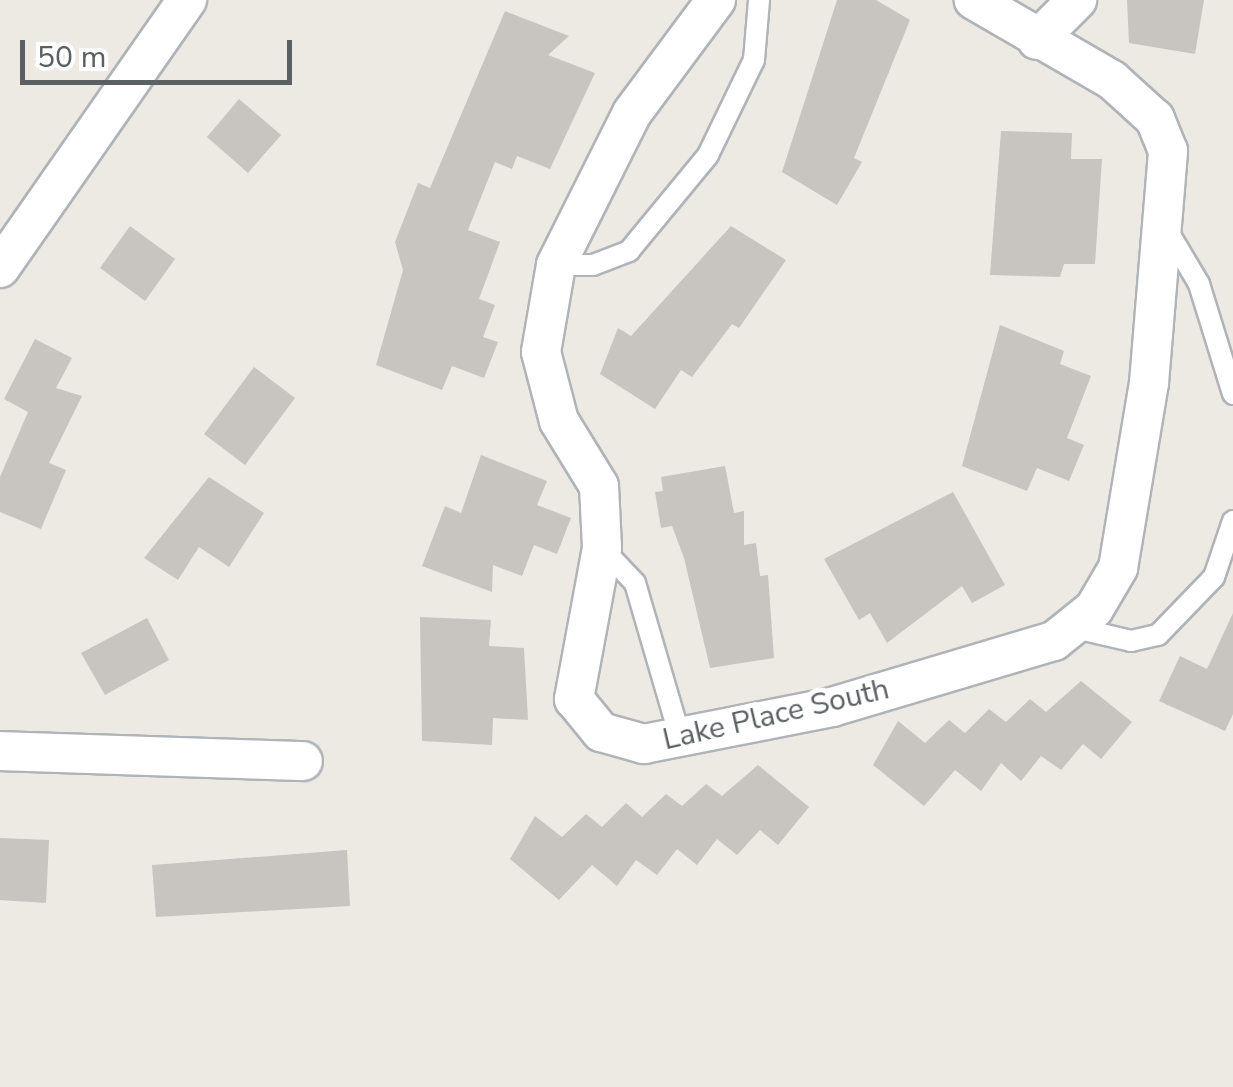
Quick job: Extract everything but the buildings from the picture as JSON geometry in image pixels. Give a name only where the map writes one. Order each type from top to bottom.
[{"type":"street","points":[[0,268],[187,0]]},
{"type":"street","name":"Lake Place South","points":[[716,0],[632,113],[556,265],[542,352],[558,421],[599,486],[602,548],[574,699],[602,732],[644,744],[832,707],[1054,641],[1071,628],[1118,568],[1150,383],[1168,151],[1155,118],[1112,80],[974,0]]},
{"type":"street","points":[[1038,40],[1077,0]]},
{"type":"street","points":[[0,751],[304,761]]},
{"type":"lane","points":[[556,265],[592,265],[629,251],[708,155],[754,60],[759,0]]},
{"type":"lane","points":[[1162,224],[1199,284],[1233,394]]},
{"type":"lane","points":[[1071,628],[1132,642],[1158,635],[1214,578],[1233,521]]},
{"type":"lane","points":[[602,548],[635,583],[680,737]]}]
